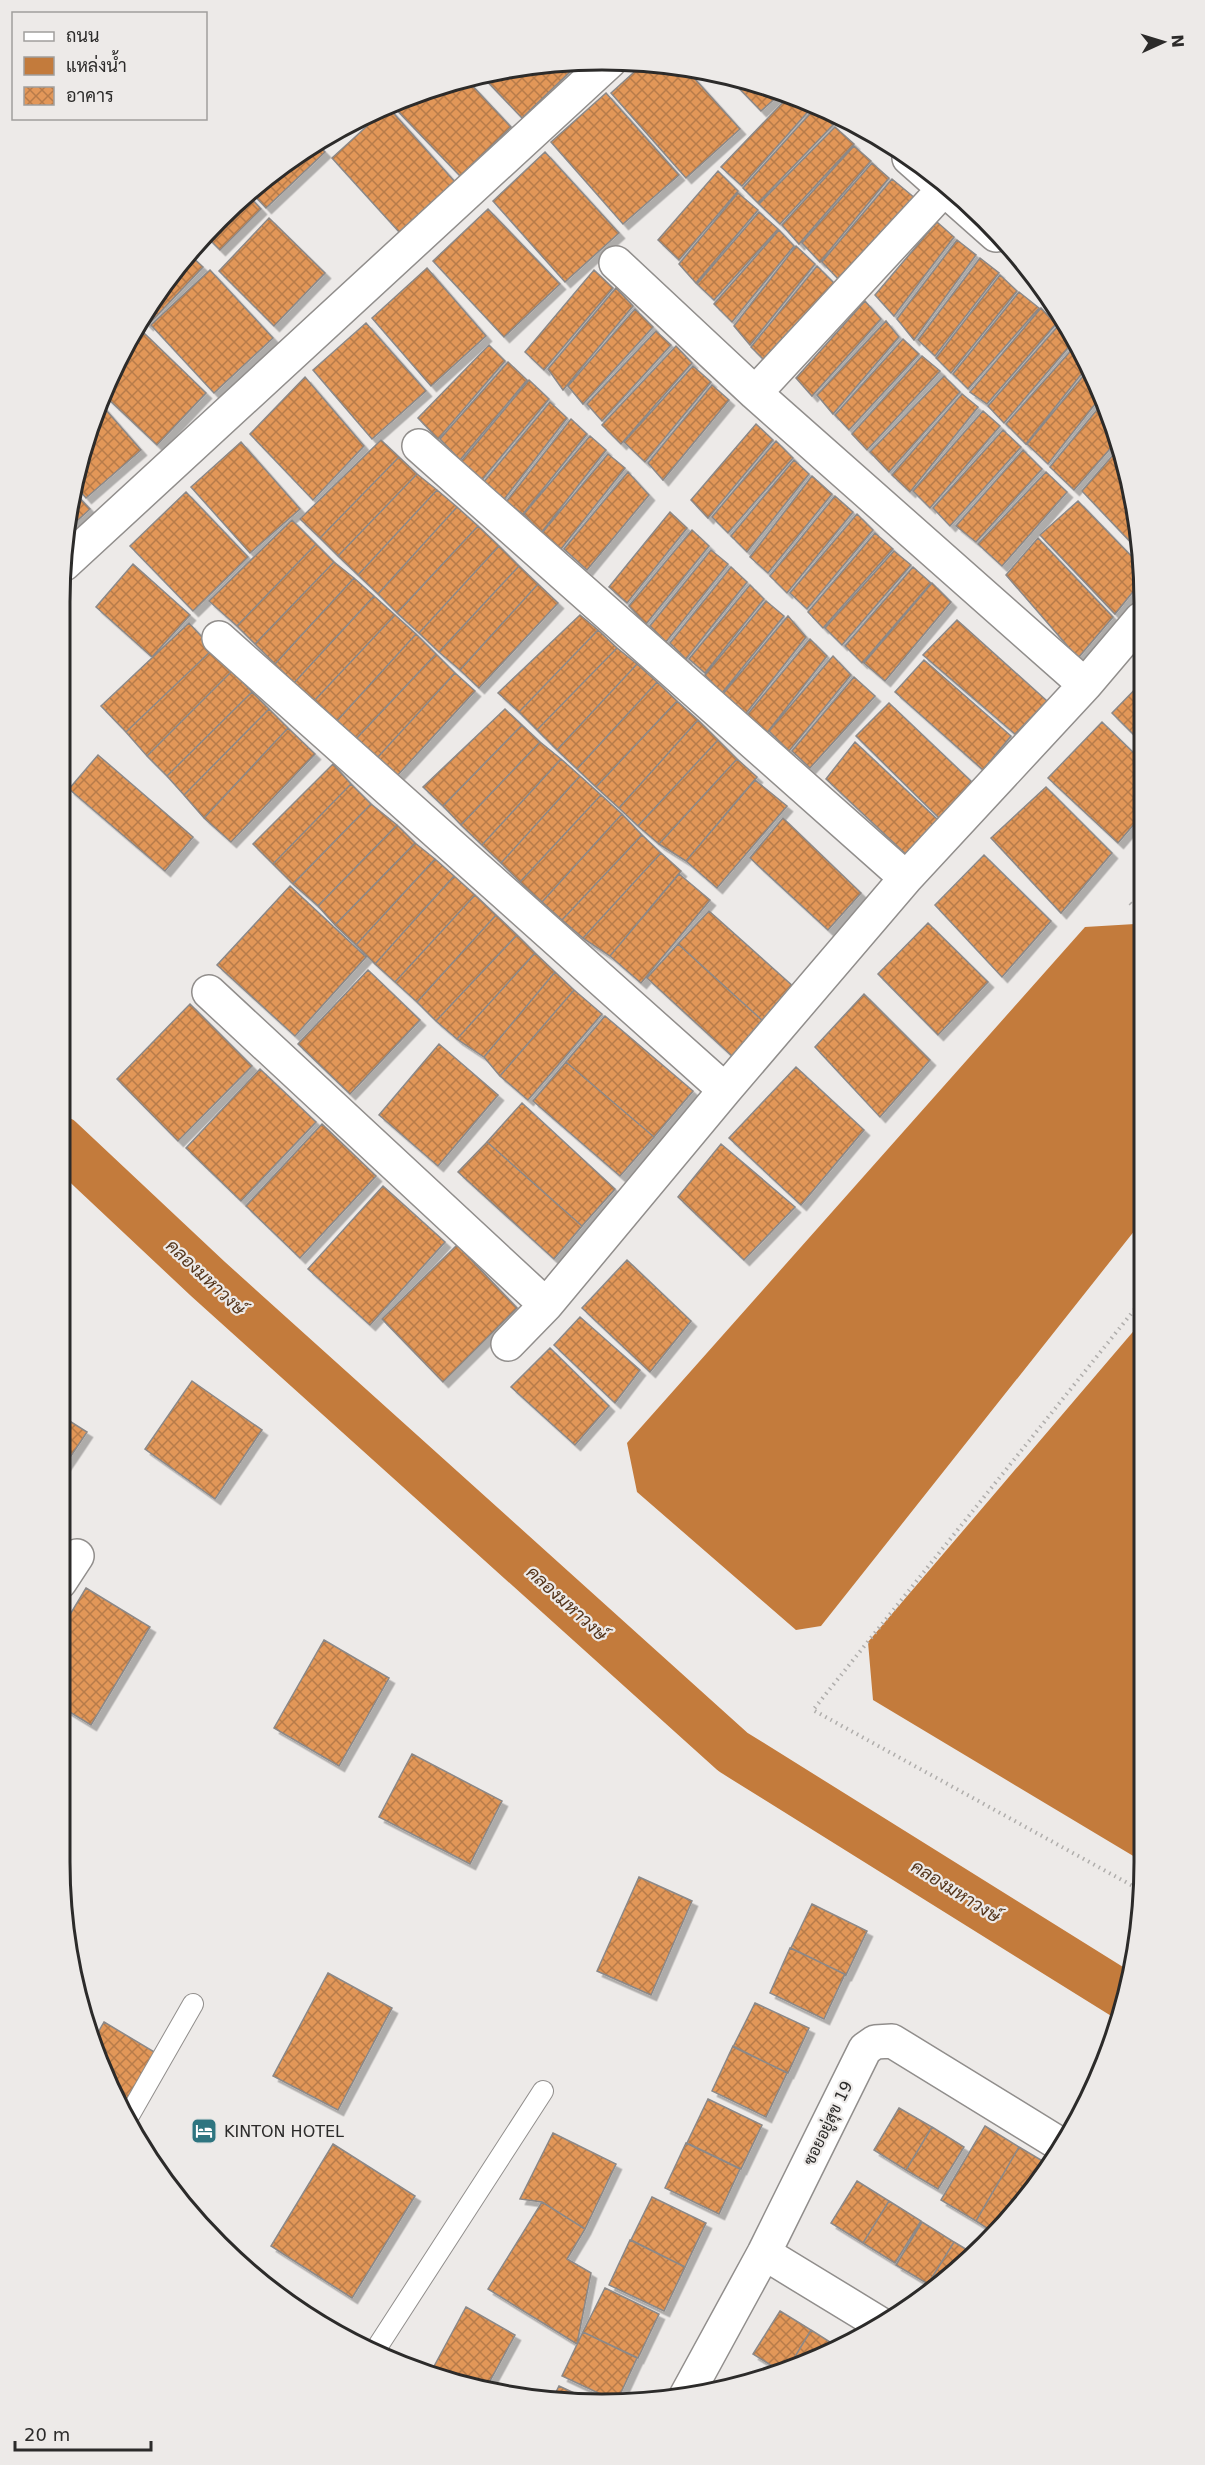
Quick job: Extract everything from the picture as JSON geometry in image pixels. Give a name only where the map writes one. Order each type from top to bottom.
[{"type":"street","points":[[73,556],[600,70]]},
{"type":"street","points":[[755,393],[941,193]]},
{"type":"street","points":[[616,263],[755,393],[1085,685]]},
{"type":"street","points":[[419,446],[906,878]]},
{"type":"street","points":[[508,1344],[546,1305],[906,878],[1085,685],[1134,627]]},
{"type":"street","points":[[219,638],[725,1090]]},
{"type":"street","points":[[210,992],[546,1305]]},
{"type":"street","name":"ซอยอยู่สุข 19","points":[[691,2387],[764,2253],[865,2049],[875,2042],[892,2041],[1055,2141]]},
{"type":"street","points":[[764,2253],[873,2320]]},
{"type":"lane","points":[[132,2110],[193,2004]]},
{"type":"lane","points":[[379,2345],[543,2091]]},
{"type":"path","points":[[1130,903],[1134,907]]},
{"type":"path","points":[[1133,1886],[813,1710],[1134,1310]]},
{"type":"water","points":[[1134,924],[1134,1231],[821,1626],[796,1630],[637,1492],[627,1443],[1085,927]]},
{"type":"water","points":[[1134,1331],[1134,1856],[873,1700],[868,1642]]},
{"type":"building","points":[[570,72],[522,118],[489,83],[533,75]]},
{"type":"building","points":[[634,72],[695,79],[740,129],[686,178],[611,93]]},
{"type":"building","points":[[474,87],[511,127],[460,176],[398,111]]},
{"type":"building","points":[[740,89],[774,99],[761,111]]},
{"type":"building","points":[[606,93],[679,175],[623,224],[551,142]]},
{"type":"building","points":[[783,102],[808,112],[742,186],[721,167]]},
{"type":"building","points":[[394,113],[455,182],[400,233],[332,158],[369,124]]},
{"type":"building","points":[[811,113],[833,125],[758,203],[743,188]]},
{"type":"building","points":[[835,127],[854,144],[780,224],[759,204]]},
{"type":"building","points":[[854,146],[871,161],[799,244],[782,225]]},
{"type":"building","points":[[323,150],[325,152],[266,208],[257,199],[307,160]]},
{"type":"building","points":[[545,152],[619,233],[565,282],[493,201]]},
{"type":"building","points":[[872,163],[889,178],[820,262],[802,243]]},
{"type":"building","points":[[718,171],[738,191],[679,260],[658,240]]},
{"type":"building","points":[[892,179],[916,199],[842,283],[822,262]]},
{"type":"building","points":[[738,193],[758,210],[696,283],[679,264]]},
{"type":"building","points":[[254,201],[261,209],[220,250],[212,242]]},
{"type":"building","points":[[488,209],[560,284],[504,337],[433,261]]},
{"type":"building","points":[[759,212],[778,229],[714,300],[697,284]]},
{"type":"building","points":[[269,218],[325,273],[274,326],[219,271]]},
{"type":"building","points":[[937,222],[954,237],[894,316],[875,295]]},
{"type":"building","points":[[779,230],[794,246],[732,322],[714,304]]},
{"type":"building","points":[[957,240],[976,255],[914,340],[897,319]]},
{"type":"building","points":[[796,246],[815,264],[750,345],[734,326]]},
{"type":"building","points":[[980,258],[999,273],[935,356],[918,340]]},
{"type":"building","points":[[196,260],[203,267],[150,322]]},
{"type":"building","points":[[817,266],[834,283],[769,365],[751,347]]},
{"type":"building","points":[[427,268],[486,336],[431,386],[372,318]]},
{"type":"building","points":[[210,270],[273,338],[214,393],[151,325]]},
{"type":"building","points":[[594,270],[613,288],[544,370],[525,352]]},
{"type":"building","points":[[1000,275],[1017,291],[951,373],[936,358]]},
{"type":"building","points":[[616,288],[633,306],[563,390],[548,369]]},
{"type":"building","points":[[1019,292],[1039,308],[968,389],[953,374]]},
{"type":"building","points":[[865,301],[881,319],[812,396],[796,378]]},
{"type":"building","points":[[1041,308],[1056,325],[987,404],[970,392]]},
{"type":"building","points":[[635,309],[653,327],[583,404],[568,386]]},
{"type":"building","points":[[886,321],[899,337],[833,414],[817,395]]},
{"type":"building","points":[[366,323],[426,391],[372,439],[313,370]]},
{"type":"building","points":[[1057,327],[1069,347],[1004,423],[988,406]]},
{"type":"building","points":[[656,331],[671,345],[602,421],[587,404]]},
{"type":"building","points":[[144,333],[206,393],[157,445],[110,401],[125,367]]},
{"type":"building","points":[[903,339],[919,354],[849,430],[835,415]]},
{"type":"building","points":[[489,345],[505,361],[438,439],[418,418]]},
{"type":"building","points":[[676,346],[692,363],[621,444],[602,425]]},
{"type":"building","points":[[1071,351],[1082,373],[1026,444],[1006,424]]},
{"type":"building","points":[[922,356],[940,371],[867,450],[852,434]]},
{"type":"building","points":[[508,362],[527,380],[460,460],[440,439]]},
{"type":"building","points":[[693,366],[711,382],[645,462],[624,442]]},
{"type":"building","points":[[1084,375],[1096,403],[1048,464],[1027,444]]},
{"type":"building","points":[[944,376],[960,392],[889,472],[870,452]]},
{"type":"building","points":[[305,377],[364,446],[313,500],[250,434]]},
{"type":"building","points":[[529,380],[549,399],[481,481],[460,463]]},
{"type":"building","points":[[712,385],[729,400],[663,480],[648,463]]},
{"type":"building","points":[[962,394],[978,407],[910,492],[892,475]]},
{"type":"building","points":[[550,402],[567,418],[502,502],[483,483]]},
{"type":"building","points":[[1098,409],[1111,448],[1074,490],[1050,467]]},
{"type":"building","points":[[107,411],[141,450],[86,498],[82,494],[89,465]]},
{"type":"building","points":[[983,411],[1000,426],[930,508],[913,491]]},
{"type":"building","points":[[571,419],[587,434],[523,514],[506,502]]},
{"type":"building","points":[[756,424],[773,440],[708,518],[691,500]]},
{"type":"building","points":[[1003,430],[1021,447],[950,526],[933,508]]},
{"type":"building","points":[[590,436],[606,450],[541,533],[524,514]]},
{"type":"building","points":[[381,440],[399,457],[320,538],[300,519]]},
{"type":"building","points":[[776,441],[793,458],[728,533],[712,517]]},
{"type":"building","points":[[241,442],[300,509],[250,553],[191,487]]},
{"type":"building","points":[[1023,450],[1042,469],[976,542],[956,526]]},
{"type":"building","points":[[608,454],[625,468],[561,549],[542,533]]},
{"type":"building","points":[[1113,455],[1124,499],[1131,542],[1082,491]]},
{"type":"building","points":[[399,457],[417,474],[338,556],[320,538]]},
{"type":"building","points":[[794,460],[809,474],[747,552],[731,536]]},
{"type":"building","points":[[628,472],[649,495],[587,570],[564,549]]},
{"type":"building","points":[[1046,472],[1067,492],[1002,566],[978,544]]},
{"type":"building","points":[[417,474],[437,490],[358,575],[338,556]]},
{"type":"building","points":[[812,476],[832,494],[768,573],[750,557]]},
{"type":"building","points":[[437,490],[457,507],[378,594],[358,575]]},
{"type":"building","points":[[186,492],[248,557],[193,611],[130,546]]},
{"type":"building","points":[[835,496],[853,512],[787,593],[770,576]]},
{"type":"building","points":[[81,499],[90,509],[77,521]]},
{"type":"building","points":[[1078,501],[1132,557],[1134,591],[1115,614],[1040,535]]},
{"type":"building","points":[[457,507],[478,526],[397,613],[378,594]]},
{"type":"building","points":[[670,512],[687,528],[627,603],[609,587]]},
{"type":"building","points":[[857,514],[873,530],[807,609],[790,593]]},
{"type":"building","points":[[292,520],[316,544],[237,626],[209,601]]},
{"type":"building","points":[[478,526],[499,546],[419,633],[397,613]]},
{"type":"building","points":[[692,530],[709,546],[646,624],[629,606]]},
{"type":"building","points":[[875,533],[893,549],[823,628],[808,612]]},
{"type":"building","points":[[1038,538],[1113,617],[1078,658],[1006,575]]},
{"type":"building","points":[[316,544],[334,562],[255,644],[237,626]]},
{"type":"building","points":[[499,546],[519,566],[439,652],[419,633]]},
{"type":"building","points":[[711,550],[728,564],[666,642],[650,626]]},
{"type":"building","points":[[894,551],[911,565],[842,645],[825,628]]},
{"type":"building","points":[[334,562],[354,578],[275,664],[255,644]]},
{"type":"building","points":[[133,564],[190,615],[152,657],[96,607]]},
{"type":"building","points":[[519,566],[538,584],[460,670],[439,652]]},
{"type":"building","points":[[731,567],[747,582],[686,659],[670,643]]},
{"type":"building","points":[[913,567],[931,583],[862,663],[845,646]]},
{"type":"building","points":[[354,578],[374,596],[294,683],[275,664]]},
{"type":"building","points":[[932,583],[951,602],[885,681],[864,663]]},
{"type":"building","points":[[538,584],[558,603],[479,688],[460,670]]},
{"type":"building","points":[[750,585],[764,599],[705,673],[689,659]]},
{"type":"building","points":[[374,596],[395,615],[314,701],[294,683]]},
{"type":"building","points":[[766,601],[784,616],[722,693],[705,675]]},
{"type":"building","points":[[395,615],[416,634],[336,722],[314,701]]},
{"type":"building","points":[[580,615],[598,630],[519,712],[498,693]]},
{"type":"building","points":[[788,616],[806,637],[744,716],[722,695]]},
{"type":"building","points":[[957,620],[1047,701],[1015,734],[923,655]]},
{"type":"building","points":[[189,623],[213,649],[126,732],[101,706]]},
{"type":"building","points":[[598,630],[617,648],[537,730],[519,712]]},
{"type":"building","points":[[416,634],[436,654],[355,740],[336,722]]},
{"type":"building","points":[[810,639],[827,656],[766,734],[747,715]]},
{"type":"building","points":[[617,648],[637,664],[557,750],[537,730]]},
{"type":"building","points":[[213,649],[232,671],[147,756],[126,732]]},
{"type":"building","points":[[436,654],[455,673],[377,758],[355,740]]},
{"type":"building","points":[[833,656],[851,675],[789,751],[769,731]]},
{"type":"building","points":[[924,660],[1011,736],[983,770],[895,692]]},
{"type":"building","points":[[637,664],[657,682],[577,769],[557,750]]},
{"type":"building","points":[[232,671],[252,692],[167,776],[147,756]]},
{"type":"building","points":[[455,673],[475,691],[396,777],[377,758]]},
{"type":"building","points":[[854,677],[875,696],[810,768],[792,751]]},
{"type":"building","points":[[657,682],[677,701],[596,787],[577,769]]},
{"type":"building","points":[[1134,690],[1134,735],[1112,713]]},
{"type":"building","points":[[252,692],[269,709],[184,795],[167,776]]},
{"type":"building","points":[[677,701],[698,720],[619,808],[596,787]]},
{"type":"building","points":[[889,703],[973,783],[940,819],[856,736]]},
{"type":"building","points":[[269,709],[288,728],[204,818],[184,795]]},
{"type":"building","points":[[505,709],[522,725],[443,806],[423,787]]},
{"type":"building","points":[[698,720],[718,740],[638,826],[619,808]]},
{"type":"building","points":[[1102,722],[1134,753],[1134,824],[1118,843],[1048,778]]},
{"type":"building","points":[[522,725],[540,742],[461,825],[443,806]]},
{"type":"building","points":[[288,728],[315,754],[231,842],[204,818]]},
{"type":"building","points":[[718,740],[737,759],[659,844],[638,826]]},
{"type":"building","points":[[540,742],[561,759],[482,845],[461,825]]},
{"type":"building","points":[[855,742],[938,820],[910,858],[826,779]]},
{"type":"building","points":[[98,755],[193,837],[165,871],[70,788]]},
{"type":"building","points":[[561,759],[580,776],[501,863],[482,845]]},
{"type":"building","points":[[737,759],[757,777],[686,861],[659,844]]},
{"type":"building","points":[[333,764],[351,784],[273,864],[253,844]]},
{"type":"building","points":[[580,776],[601,795],[520,882],[501,863]]},
{"type":"building","points":[[755,780],[787,806],[717,888],[686,861]]},
{"type":"building","points":[[351,784],[371,804],[293,884],[273,864]]},
{"type":"building","points":[[1046,787],[1112,853],[1061,913],[991,838]]},
{"type":"building","points":[[601,795],[622,814],[542,902],[520,882]]},
{"type":"building","points":[[371,804],[397,825],[318,906],[293,884]]},
{"type":"building","points":[[622,814],[642,835],[562,920],[542,902]]},
{"type":"building","points":[[783,818],[861,893],[828,930],[750,858]]},
{"type":"building","points":[[397,825],[415,843],[335,925],[318,906]]},
{"type":"building","points":[[642,835],[661,853],[583,938],[562,920]]},
{"type":"building","points":[[415,843],[435,859],[356,945],[335,925]]},
{"type":"building","points":[[661,853],[681,871],[610,956],[583,938]]},
{"type":"building","points":[[984,855],[1051,921],[1002,977],[935,905]]},
{"type":"building","points":[[435,859],[454,876],[375,964],[356,945]]},
{"type":"building","points":[[679,874],[710,900],[641,983],[610,956]]},
{"type":"building","points":[[454,876],[475,895],[395,982],[375,964]]},
{"type":"building","points":[[290,886],[366,957],[295,1036],[217,965]]},
{"type":"building","points":[[475,895],[496,915],[417,1002],[395,982]]},
{"type":"building","points":[[709,911],[795,988],[764,1022],[678,944]]},
{"type":"building","points":[[496,915],[517,935],[436,1021],[417,1002]]},
{"type":"building","points":[[928,923],[988,982],[938,1035],[878,974]]},
{"type":"building","points":[[517,935],[535,953],[457,1039],[436,1021]]},
{"type":"building","points":[[678,944],[764,1022],[733,1057],[647,978]]},
{"type":"building","points":[[535,953],[555,972],[484,1057],[457,1039]]},
{"type":"building","points":[[368,970],[420,1020],[350,1094],[298,1044]]},
{"type":"building","points":[[555,972],[574,990],[500,1076],[484,1057]]},
{"type":"building","points":[[574,990],[602,1014],[528,1100],[500,1076]]},
{"type":"building","points":[[864,994],[930,1060],[880,1117],[815,1047]]},
{"type":"building","points":[[190,1004],[252,1066],[178,1141],[117,1079]]},
{"type":"building","points":[[605,1016],[693,1091],[654,1137],[566,1062]]},
{"type":"building","points":[[439,1044],[498,1095],[438,1166],[379,1115]]},
{"type":"building","points":[[566,1062],[654,1137],[620,1176],[533,1101]]},
{"type":"building","points":[[796,1067],[864,1130],[801,1205],[729,1138]]},
{"type":"building","points":[[260,1069],[316,1122],[241,1201],[186,1148]]},
{"type":"building","points":[[522,1103],[615,1189],[582,1226],[487,1142]]},
{"type":"building","points":[[322,1124],[376,1176],[300,1258],[246,1206]]},
{"type":"building","points":[[487,1142],[582,1226],[554,1259],[458,1172]]},
{"type":"building","points":[[721,1144],[795,1207],[744,1260],[678,1197]]},
{"type":"building","points":[[383,1186],[445,1242],[370,1325],[308,1269]]},
{"type":"building","points":[[457,1245],[517,1308],[443,1382],[382,1319]]},
{"type":"building","points":[[627,1260],[691,1321],[650,1372],[582,1308]]},
{"type":"building","points":[[580,1317],[640,1370],[615,1403],[554,1345]]},
{"type":"building","points":[[550,1348],[609,1406],[575,1445],[511,1387]]},
{"type":"building","points":[[192,1381],[262,1430],[215,1499],[145,1449]]},
{"type":"building","points":[[70,1421],[87,1432],[70,1455]]},
{"type":"building","points":[[86,1588],[150,1627],[91,1725],[70,1712],[70,1614]]},
{"type":"building","points":[[324,1640],[389,1678],[339,1766],[274,1728]]},
{"type":"building","points":[[412,1754],[502,1801],[470,1864],[379,1817]]},
{"type":"building","points":[[639,1877],[692,1901],[651,1995],[597,1971]]},
{"type":"building","points":[[812,1904],[867,1931],[846,1975],[791,1948]]},
{"type":"building","points":[[790,1948],[845,1974],[824,2019],[770,1993]]},
{"type":"building","points":[[328,1973],[392,2008],[338,2110],[273,2076]]},
{"type":"building","points":[[755,2003],[809,2028],[788,2073],[733,2047]]},
{"type":"building","points":[[104,2022],[156,2053],[128,2103],[111,2066],[98,2032]]},
{"type":"building","points":[[733,2046],[787,2073],[766,2117],[712,2091]]},
{"type":"building","points":[[708,2099],[762,2125],[741,2169],[687,2143]]},
{"type":"building","points":[[899,2108],[932,2127],[906,2170],[874,2150]]},
{"type":"building","points":[[985,2126],[1019,2147],[976,2221],[941,2200]]},
{"type":"building","points":[[932,2127],[964,2147],[938,2189],[906,2170]]},
{"type":"building","points":[[553,2133],[616,2164],[585,2229],[542,2202],[520,2199]]},
{"type":"building","points":[[686,2143],[740,2169],[719,2214],[665,2188]]},
{"type":"building","points":[[333,2144],[415,2196],[352,2298],[271,2246]]},
{"type":"building","points":[[1019,2147],[1043,2161],[1025,2186],[988,2229],[976,2221]]},
{"type":"building","points":[[857,2181],[889,2201],[863,2243],[831,2223]]},
{"type":"building","points":[[652,2197],[706,2223],[685,2267],[631,2240]]},
{"type":"building","points":[[889,2201],[921,2221],[895,2263],[863,2243]]},
{"type":"building","points":[[542,2202],[585,2229],[567,2259],[591,2273],[577,2344],[488,2289]]},
{"type":"building","points":[[922,2222],[954,2242],[928,2284],[896,2265]]},
{"type":"building","points":[[630,2240],[685,2267],[664,2311],[609,2285]]},
{"type":"building","points":[[954,2242],[967,2250],[953,2262],[929,2283]]},
{"type":"building","points":[[605,2288],[659,2314],[638,2358],[583,2332]]},
{"type":"building","points":[[466,2307],[515,2335],[489,2382],[434,2367]]},
{"type":"building","points":[[780,2311],[811,2330],[794,2359],[773,2366],[753,2354]]},
{"type":"building","points":[[811,2330],[831,2343],[806,2354],[794,2359]]},
{"type":"building","points":[[583,2332],[637,2358],[621,2393],[600,2394],[562,2376]]},
{"type":"building","points":[[559,2386],[575,2393],[568,2393],[556,2392]]},
{"type":"waterway","name":"คลองมหาวงษ์","points":[[70,1149],[208,1279],[733,1752],[1118,1992]]},
{"type":"place","name":"KINTON HOTEL","points":[[204,2131]]}]
